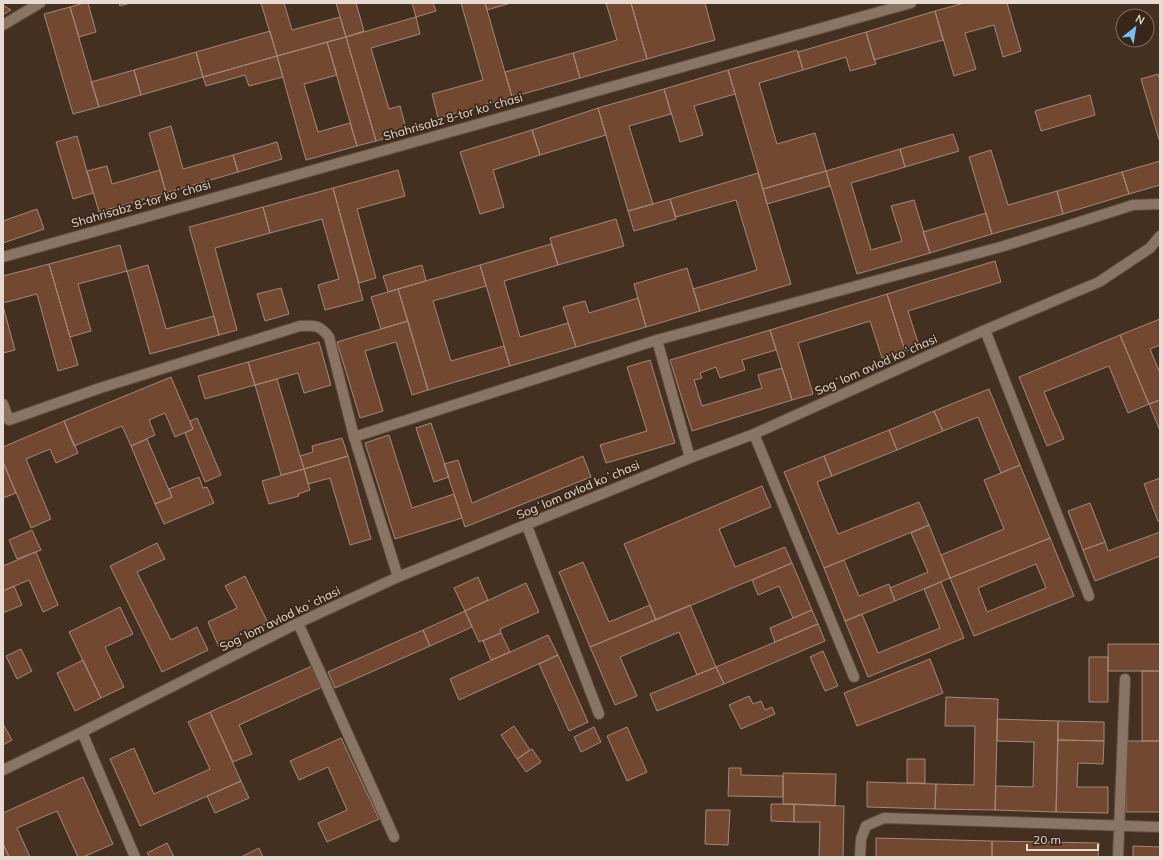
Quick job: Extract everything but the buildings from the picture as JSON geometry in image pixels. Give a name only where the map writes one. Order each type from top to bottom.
[{"type":"street","points":[[3,25],[40,3]]},
{"type":"street","name":"Shahrisabz 8-tor koʻchasi","points":[[3,257],[911,3]]},
{"type":"street","points":[[354,437],[657,340],[1004,246],[1133,205],[1160,204]]},
{"type":"street","name":"Sogʻlom avlod koʻchasi","points":[[3,770],[82,732],[298,623],[398,577],[527,526],[690,458],[754,434],[985,330],[1099,282],[1150,248],[1160,236]]},
{"type":"street","points":[[3,404],[6,421],[108,385],[300,326],[313,325],[324,330],[329,337],[354,437],[398,577]]},
{"type":"street","points":[[985,330],[1089,596]]},
{"type":"street","points":[[657,340],[690,458]]},
{"type":"street","points":[[754,434],[854,677]]},
{"type":"street","points":[[527,526],[599,714]]},
{"type":"street","points":[[298,623],[394,837]]},
{"type":"street","points":[[1118,857],[1118,826],[1125,679]]},
{"type":"street","points":[[82,732],[135,857]]},
{"type":"street","points":[[860,857],[861,839],[866,826],[884,818],[1160,827]]}]
